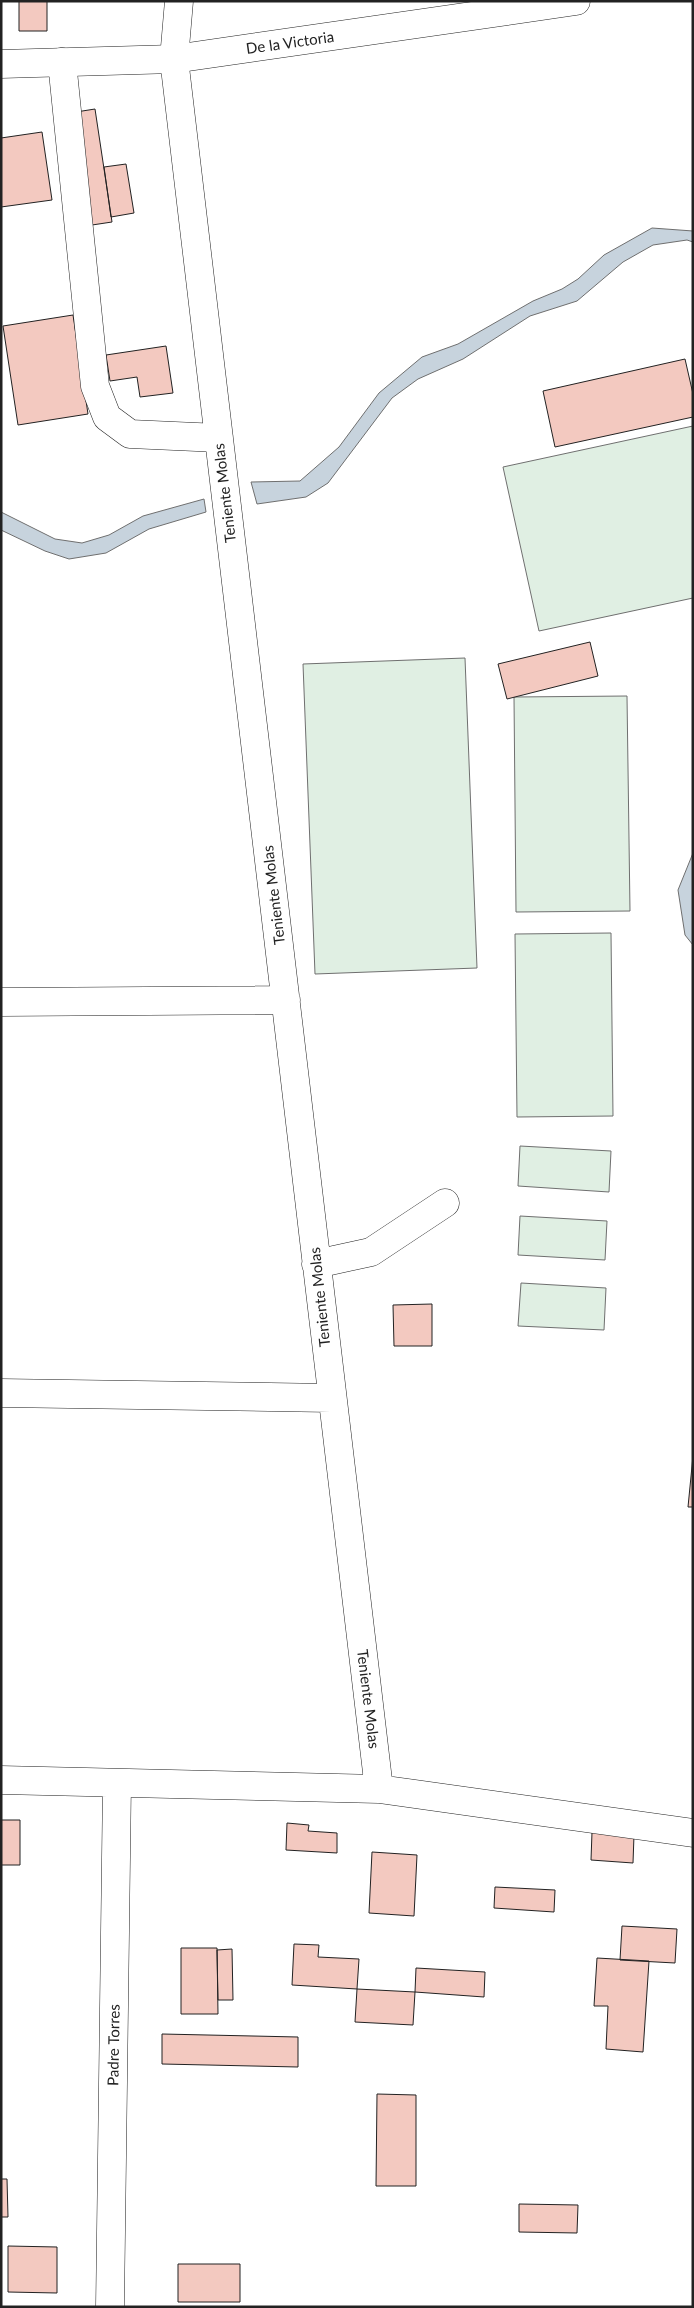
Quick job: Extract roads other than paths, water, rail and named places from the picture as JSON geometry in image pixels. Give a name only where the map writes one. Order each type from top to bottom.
[{"type":"street","name":"Teniente Molas","points":[[179,1],[174,60],[286,1000],[331,1398],[379,1788]]},
{"type":"street","name":"De la Victoria","points":[[1,64],[174,60],[576,1]]},
{"type":"street","points":[[62,62],[95,386],[107,416],[130,434],[219,438]]},
{"type":"street","points":[[1,1002],[286,1000]]},
{"type":"street","points":[[316,1264],[371,1252],[445,1203]]},
{"type":"street","points":[[1,1393],[331,1398]]},
{"type":"street","points":[[1,1780],[379,1788],[693,1833]]},
{"type":"street","name":"Padre Torres","points":[[110,2307],[117,1783]]}]
